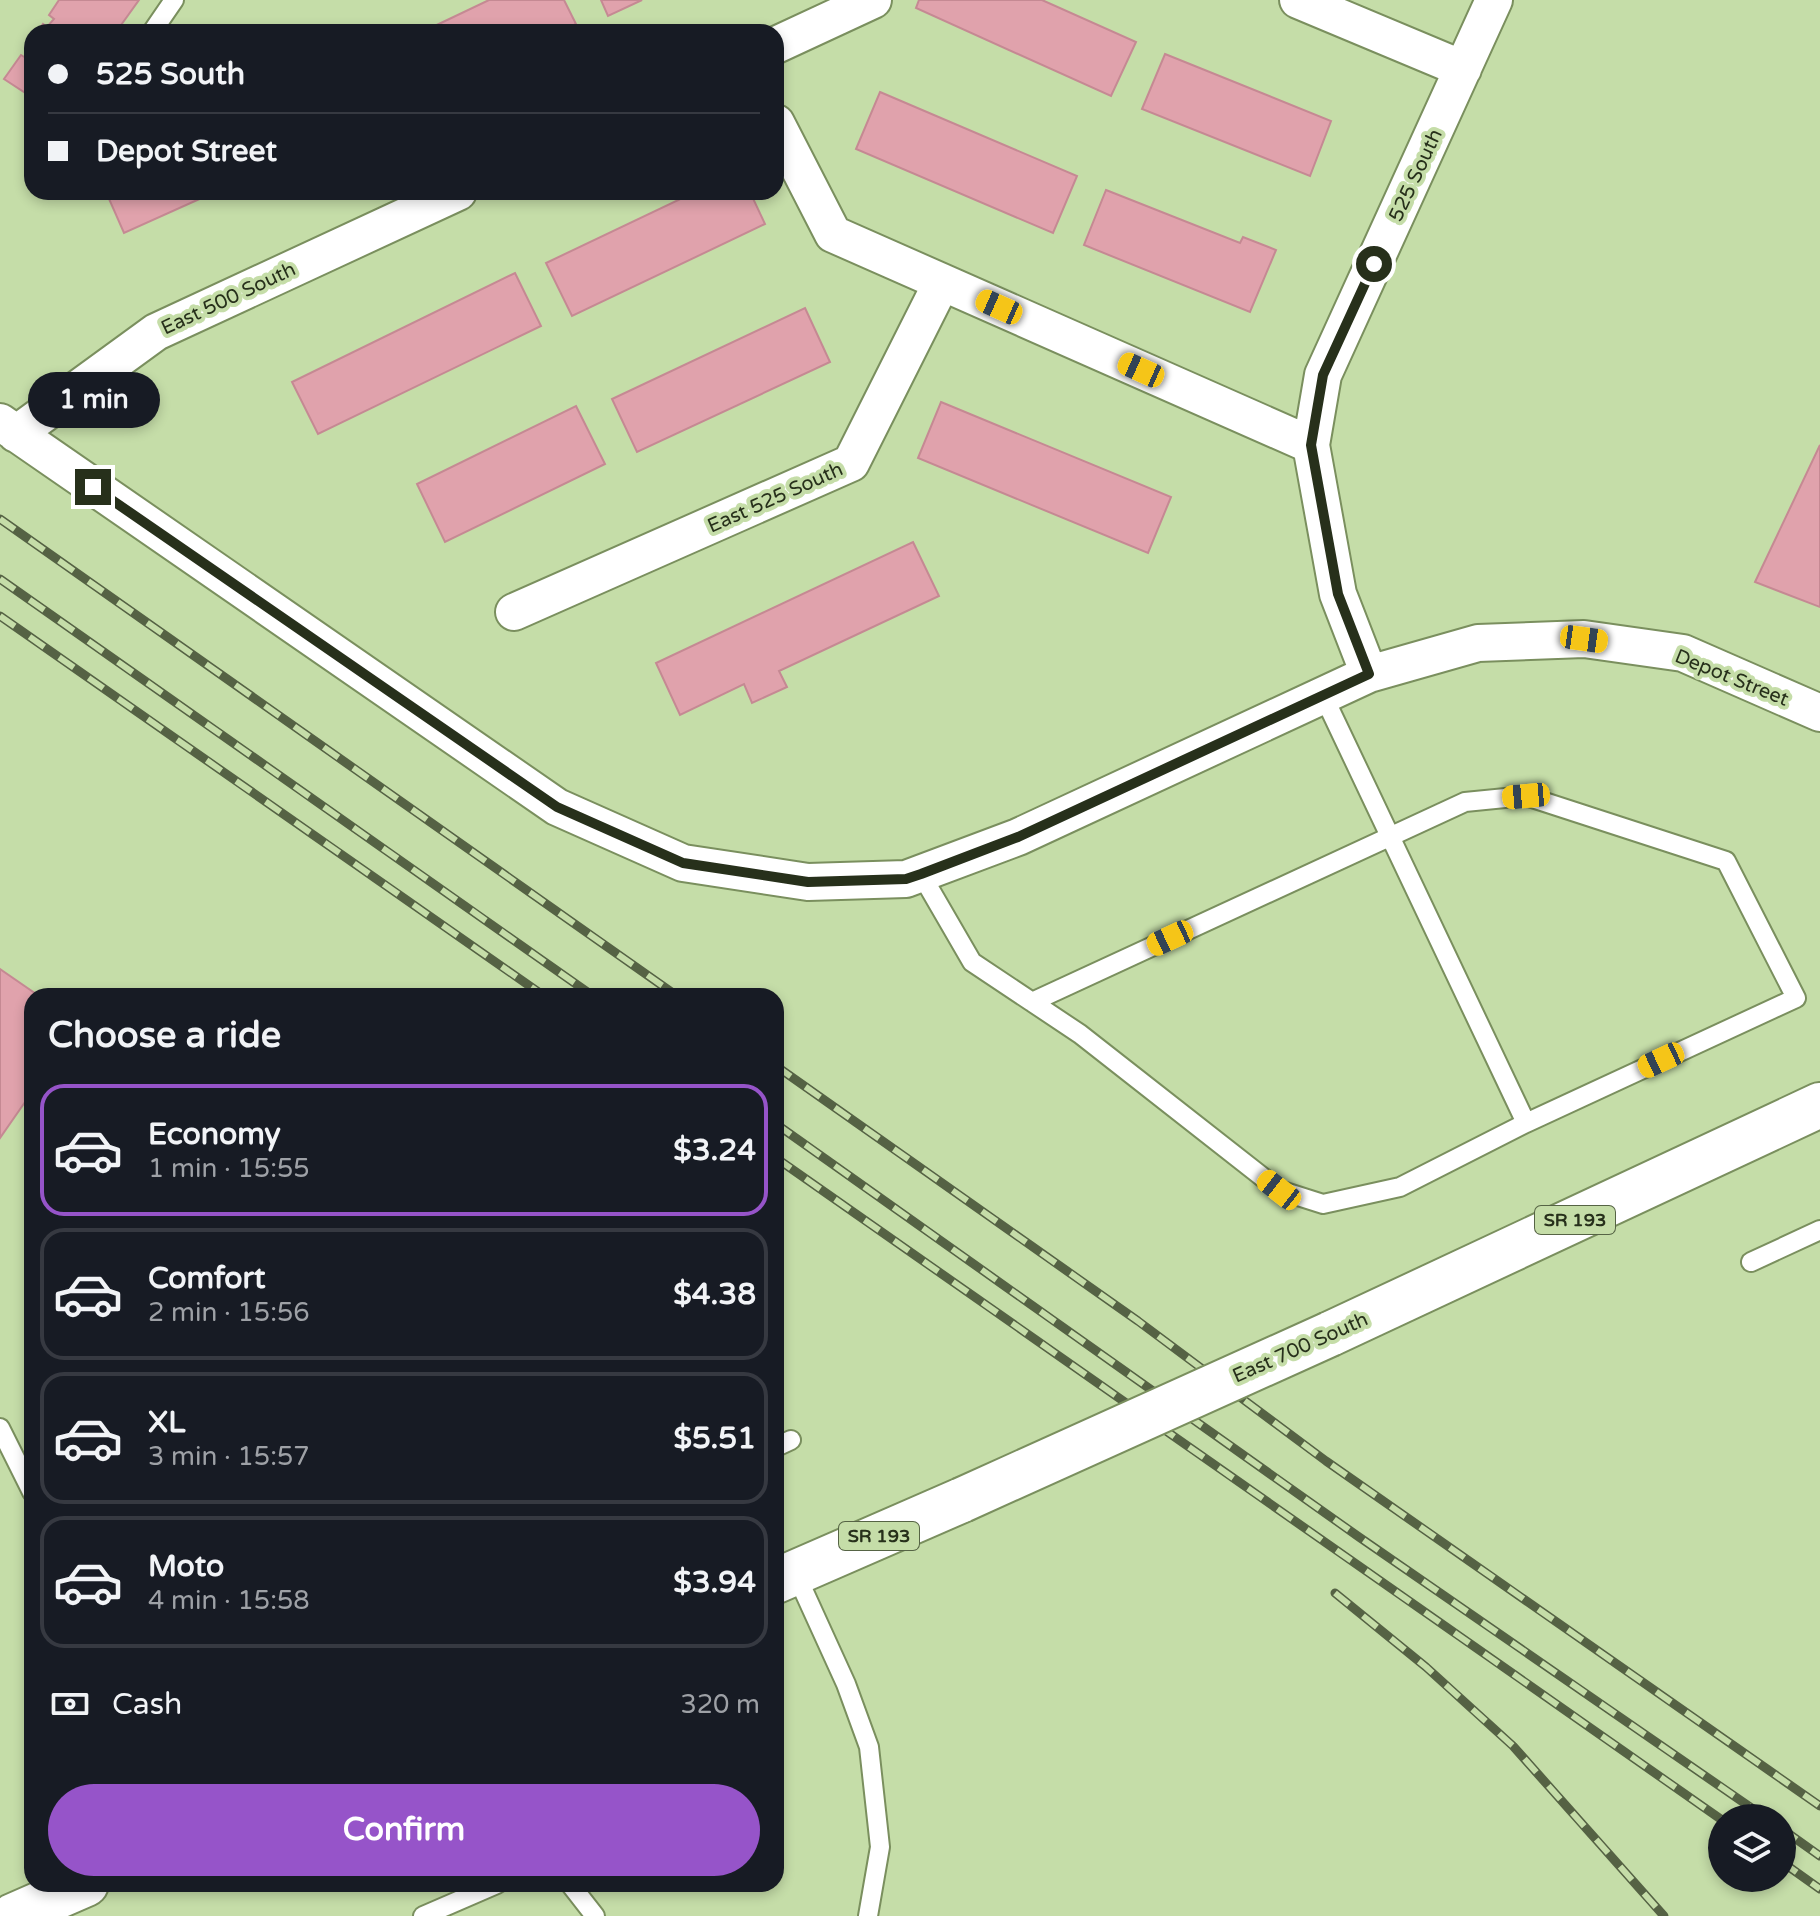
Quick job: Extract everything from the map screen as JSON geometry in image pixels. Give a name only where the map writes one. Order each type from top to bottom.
[{"type":"main road","name":"East 700 South","points":[[786,1577],[1330,1334],[1820,1105]]},
{"type":"main road","points":[[13,1916],[68,1892]]},
{"type":"street","points":[[784,41],[873,0]]},
{"type":"street","points":[[1298,0],[1463,69]]},
{"type":"street","name":"525 South","points":[[1369,674],[1338,594],[1311,445],[1323,375],[1494,0]]},
{"type":"street","points":[[784,139],[833,234],[1311,445]]},
{"type":"street","name":"East 500 South","points":[[8,428],[156,332],[441,200]]},
{"type":"street","name":"East 525 South","points":[[514,612],[851,463],[942,282]]},
{"type":"street","name":"Depot Street","points":[[8,428],[557,807],[683,863],[808,882],[906,879],[1018,837],[1369,674],[1478,643],[1584,639],[1683,653],[1820,713]]},
{"type":"lane","points":[[158,24],[174,0]]},
{"type":"lane","points":[[1323,695],[1526,1123]]},
{"type":"lane","points":[[921,874],[972,962],[1032,1002],[1080,1034],[1279,1190],[1323,1204],[1400,1187],[1526,1123],[1796,998],[1726,861],[1526,796],[1465,802],[1032,1002]]},
{"type":"lane","points":[[1751,1262],[1820,1230]]},
{"type":"lane","points":[[0,1428],[24,1476]]},
{"type":"lane","points":[[786,1577],[846,1684],[869,1747],[880,1847],[868,1916]]},
{"type":"lane","points":[[423,1916],[478,1892]]},
{"type":"lane","points":[[576,1892],[595,1916]]},
{"type":"building","points":[[59,0],[139,0],[122,24],[50,24],[54,19],[49,15]]},
{"type":"building","points":[[489,0],[564,0],[576,24],[439,24]]},
{"type":"building","points":[[601,0],[642,0],[608,16]]},
{"type":"building","points":[[919,0],[1042,0],[1136,42],[1111,96],[916,8]]},
{"type":"building","points":[[1165,54],[1331,121],[1310,176],[1142,109]]},
{"type":"building","points":[[21,55],[24,57],[24,92],[4,79]]},
{"type":"building","points":[[880,92],[1077,176],[1053,233],[856,149]]},
{"type":"building","points":[[1106,190],[1240,243],[1243,237],[1276,250],[1250,312],[1084,245]]},
{"type":"building","points":[[110,200],[197,200],[124,233]]},
{"type":"building","points":[[678,200],[754,200],[765,224],[572,316],[546,263]]},
{"type":"building","points":[[515,273],[541,326],[318,434],[292,382]]},
{"type":"building","points":[[805,308],[830,362],[637,452],[612,399]]},
{"type":"building","points":[[941,402],[1171,497],[1148,553],[918,458]]},
{"type":"building","points":[[576,406],[605,464],[445,542],[417,484]]},
{"type":"building","points":[[1820,445],[1820,607],[1755,582]]},
{"type":"building","points":[[913,542],[939,596],[779,671],[787,687],[752,703],[744,684],[680,715],[656,663]]},
{"type":"building","points":[[0,969],[27,988],[24,988],[24,1104],[0,1138]]},
{"type":"railway","points":[[0,519],[666,988]]},
{"type":"railway","points":[[0,579],[582,988]]},
{"type":"railway","points":[[0,616],[533,988]]},
{"type":"railway","points":[[784,1072],[1138,1321],[1326,1461],[1820,1806]]},
{"type":"railway","points":[[784,1130],[1359,1537],[1746,1804]]},
{"type":"railway","points":[[784,1164],[1708,1810]]},
{"type":"railway","points":[[1335,1593],[1426,1667],[1513,1746],[1664,1916]]},
{"type":"railway","points":[[1796,1839],[1820,1856]]},
{"type":"railway","points":[[1796,1872],[1820,1889]]},
{"type":"route","points":[[93,487],[557,807],[683,863],[808,882],[906,879],[1018,837],[1369,674],[1338,594],[1311,445],[1323,375],[1374,264]]}]
